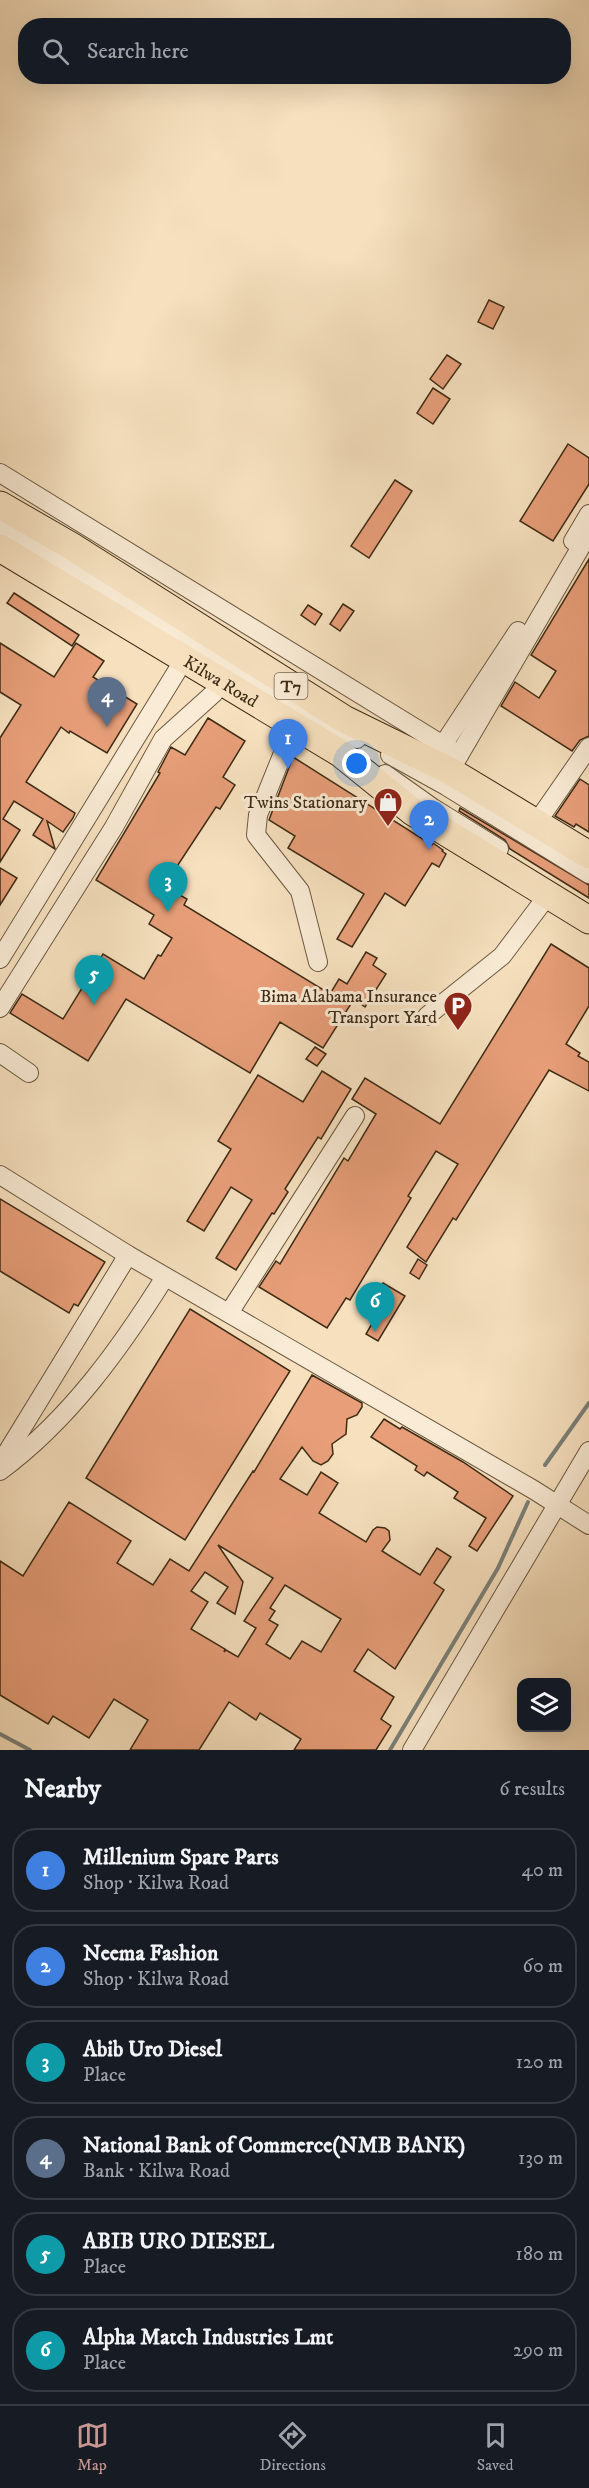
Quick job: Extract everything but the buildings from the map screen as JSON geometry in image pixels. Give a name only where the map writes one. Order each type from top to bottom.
[{"type":"highway","name":"Kilwa Road","points":[[0,505],[71,546],[344,719],[455,763],[537,822],[589,855]]},
{"type":"highway","name":"Kilwa Road","points":[[0,548],[340,753],[413,812],[589,920]]},
{"type":"street","points":[[0,473],[443,745],[455,763],[589,533]]},
{"type":"street","points":[[443,745],[544,590],[589,514]]},
{"type":"street","points":[[0,526],[328,727],[362,741],[446,786],[589,874]]},
{"type":"street","points":[[0,958],[177,670]]},
{"type":"street","points":[[0,1008],[114,827],[163,739],[214,693]]},
{"type":"street","points":[[294,726],[258,815],[256,836],[300,891],[318,962]]},
{"type":"street","points":[[328,727],[355,752],[433,808],[589,905]]},
{"type":"street","points":[[537,822],[589,747]]},
{"type":"street","points":[[427,1016],[502,956],[548,895]]},
{"type":"street","points":[[0,1053],[29,1073]]},
{"type":"street","points":[[229,1313],[355,1116]]},
{"type":"street","points":[[0,1175],[165,1277],[589,1525]]},
{"type":"street","points":[[0,1464],[128,1255]]},
{"type":"street","points":[[0,1471],[42,1437],[65,1413],[119,1346],[165,1277]]},
{"type":"street","points":[[412,1750],[589,1450]]},
{"type":"waterway","points":[[545,1465],[589,1403]]},
{"type":"waterway","points":[[390,1750],[498,1568],[528,1502]]},
{"type":"waterway","points":[[0,1734],[30,1750]]},
{"type":"place","name":"National Bank of Commerce(NMB BANK)","points":[[107,727]]},
{"type":"place","name":"Millenium Spare Parts","points":[[288,769]]},
{"type":"place","name":"Twins Stationary","points":[[388,828]]},
{"type":"place","name":"Neema Fashion","points":[[429,850]]},
{"type":"place","name":"Abib Uro Diesel","points":[[168,912]]},
{"type":"place","name":"ABIB URO DIESEL","points":[[94,1005]]},
{"type":"place","name":"Bima Alabama Insurance Transport Yard","points":[[458,1032]]},
{"type":"place","name":"Alpha Match Industries Lmt","points":[[375,1332]]}]
